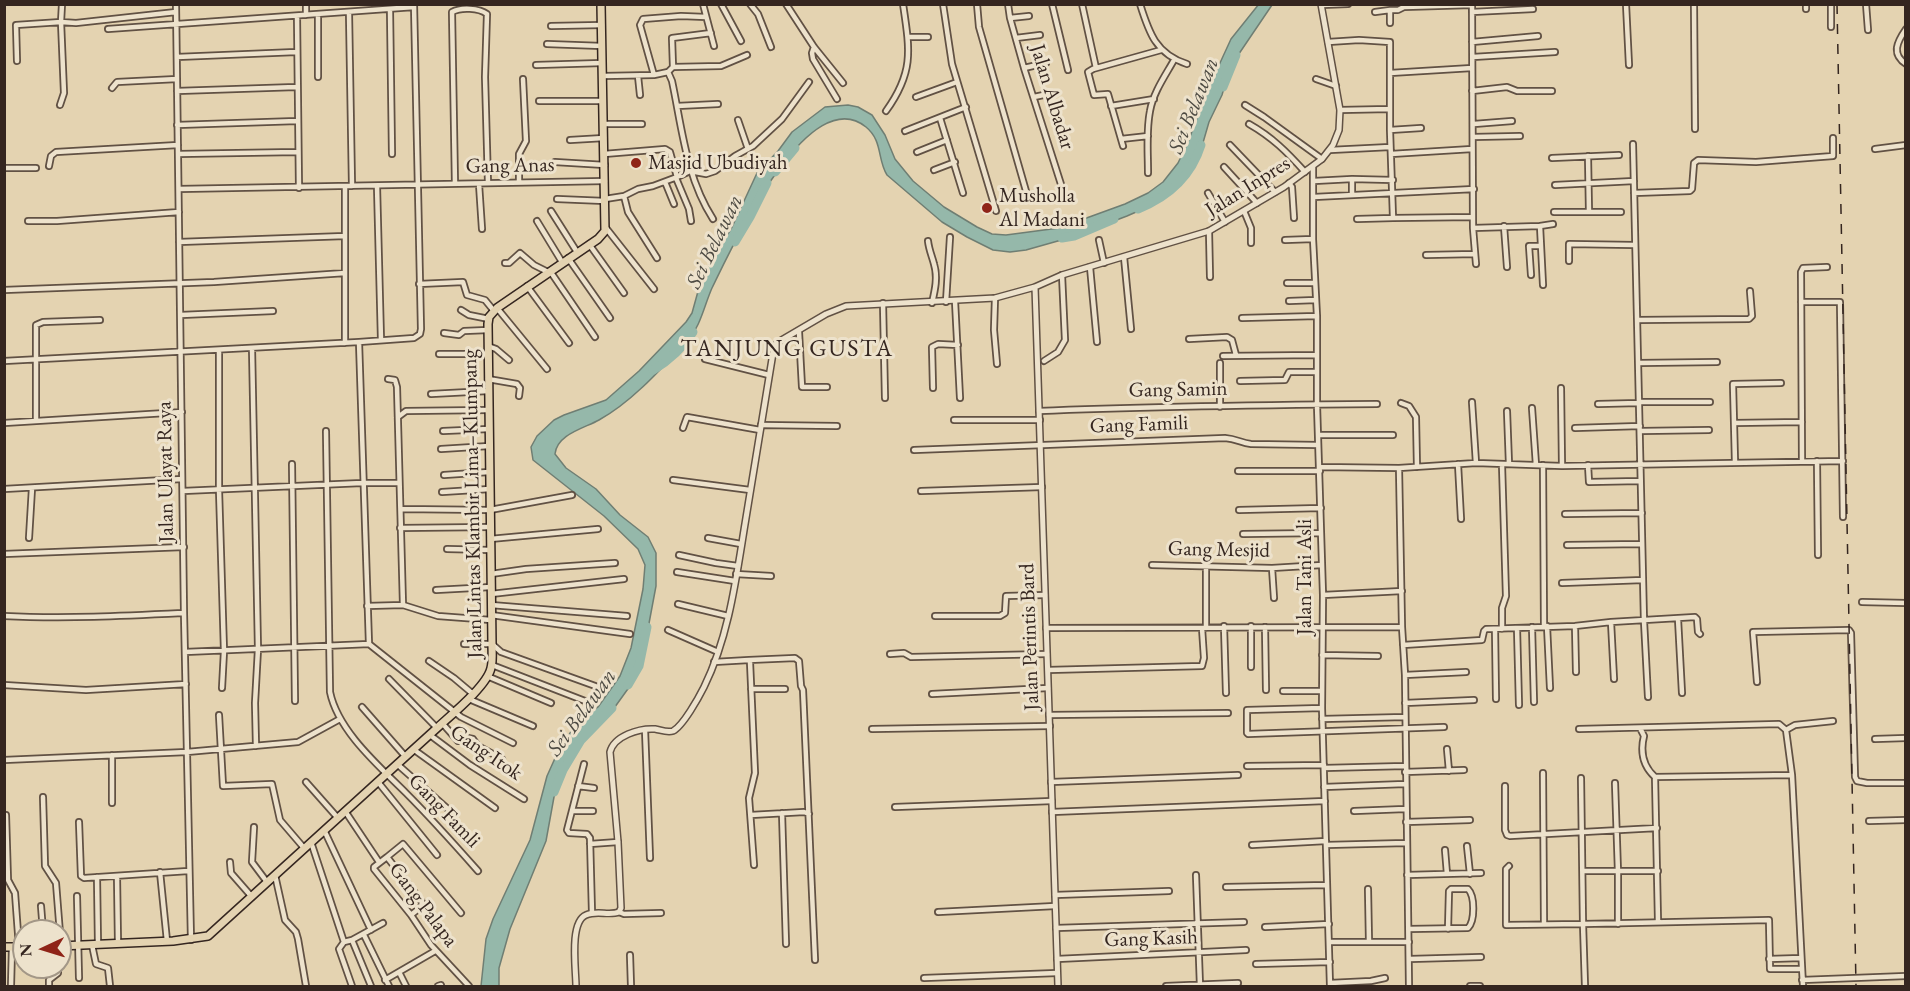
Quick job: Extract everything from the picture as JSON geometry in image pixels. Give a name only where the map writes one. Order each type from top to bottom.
[{"type":"main road","points":[[601,4],[606,228]]},
{"type":"main road","name":"Jalan Lintas Klambir Lima–Klumpang","points":[[72,945],[191,940],[208,936],[440,726],[471,696],[487,676],[492,665],[489,320],[496,309],[598,239],[606,228]]},
{"type":"street","points":[[60,105],[64,93],[62,4]]},
{"type":"street","name":"Jalan Ulayat Raya","points":[[176,4],[188,872],[191,940]]},
{"type":"street","points":[[306,4],[306,15]]},
{"type":"street","points":[[703,4],[714,46]]},
{"type":"street","points":[[721,4],[741,41]]},
{"type":"street","points":[[750,4],[758,14],[771,47]]},
{"type":"street","points":[[786,4],[814,47],[843,83]]},
{"type":"street","points":[[886,111],[906,77],[908,37],[903,4]]},
{"type":"street","points":[[943,4],[957,82],[996,211]]},
{"type":"street","points":[[977,4],[979,27],[1028,198]]},
{"type":"street","name":"Jalan Albadar","points":[[1008,4],[1024,68],[1066,200]]},
{"type":"street","points":[[1052,4],[1068,70]]},
{"type":"street","points":[[1082,4],[1096,68]]},
{"type":"street","points":[[1140,4],[1148,29],[1161,50],[1174,60],[1187,64]]},
{"type":"street","points":[[1322,5],[1348,4]]},
{"type":"street","points":[[1626,4],[1629,65]]},
{"type":"street","points":[[1694,4],[1695,129]]},
{"type":"street","points":[[1830,4],[1831,27]]},
{"type":"street","points":[[1866,4],[1869,30]]},
{"type":"street","points":[[352,186],[352,13],[354,5]]},
{"type":"street","name":"Jalan Inpres","points":[[770,375],[776,344],[838,308],[858,304],[933,303],[995,298],[1035,287],[1062,275],[1209,231],[1290,183],[1322,159],[1330,150],[1339,130],[1340,110],[1322,5]]},
{"type":"street","points":[[1375,12],[1398,10],[1407,6],[1472,5],[1473,228],[1476,264]]},
{"type":"street","points":[[4,361],[345,343],[414,338],[420,334],[414,6],[352,13],[108,29]]},
{"type":"street","points":[[455,184],[452,12],[462,6],[484,11],[487,14],[485,77],[488,183]]},
{"type":"street","points":[[389,8],[392,154]]},
{"type":"street","points":[[1472,12],[1533,9]]},
{"type":"street","points":[[1390,10],[1390,23]]},
{"type":"street","points":[[17,61],[16,25],[76,23],[176,12]]},
{"type":"street","points":[[318,15],[318,77]]},
{"type":"street","points":[[297,16],[296,87],[299,188]]},
{"type":"street","points":[[1010,18],[1029,16]]},
{"type":"street","points":[[654,75],[640,21],[647,18],[706,17]]},
{"type":"street","points":[[551,26],[602,25]]},
{"type":"street","points":[[1905,29],[1896,45],[1898,57],[1905,64]]},
{"type":"street","points":[[673,67],[672,38],[711,33]]},
{"type":"street","points":[[1016,38],[1040,35]]},
{"type":"street","points":[[1472,42],[1538,36]]},
{"type":"street","points":[[908,37],[928,37]]},
{"type":"street","points":[[1328,42],[1359,40],[1390,42],[1393,218]]},
{"type":"street","points":[[547,44],[602,46]]},
{"type":"street","points":[[814,47],[813,59],[837,99]]},
{"type":"street","points":[[1123,146],[1108,94],[1096,96],[1093,93],[1089,72],[1161,50]]},
{"type":"street","points":[[177,57],[296,52]]},
{"type":"street","points":[[1473,57],[1555,52]]},
{"type":"street","points":[[603,76],[654,75],[668,72],[673,67],[721,66],[747,55]]},
{"type":"street","points":[[1148,172],[1150,110],[1174,60]]},
{"type":"street","points":[[536,65],[602,63]]},
{"type":"street","points":[[1024,68],[1046,63]]},
{"type":"street","points":[[1390,73],[1472,68]]},
{"type":"street","points":[[668,72],[690,171],[699,196],[712,219]]},
{"type":"street","points":[[638,76],[640,95]]},
{"type":"street","points":[[112,88],[117,82],[177,79]]},
{"type":"street","points":[[519,182],[519,154],[526,141],[523,79]]},
{"type":"street","points":[[1316,79],[1336,86]]},
{"type":"street","points":[[556,199],[605,200],[624,196],[690,171],[706,174],[715,171],[748,149],[782,119],[809,82]]},
{"type":"street","points":[[916,97],[957,82]]},
{"type":"street","points":[[177,91],[296,87]]},
{"type":"street","points":[[1472,91],[1507,87],[1520,92],[1552,91]]},
{"type":"street","points":[[1034,97],[1053,93]]},
{"type":"street","points":[[1111,106],[1154,99]]},
{"type":"street","points":[[539,101],[603,101]]},
{"type":"street","points":[[677,106],[718,104]]},
{"type":"street","points":[[1245,105],[1322,159]]},
{"type":"street","points":[[905,131],[966,107]]},
{"type":"street","points":[[1340,110],[1390,110]]},
{"type":"street","points":[[940,118],[963,193]]},
{"type":"street","points":[[738,120],[748,149]]},
{"type":"street","points":[[177,125],[297,121]]},
{"type":"street","points":[[1474,124],[1512,122]]},
{"type":"street","points":[[604,124],[642,124]]},
{"type":"street","points":[[1249,124],[1269,135],[1282,146],[1305,172]]},
{"type":"street","points":[[1390,130],[1421,128]]},
{"type":"street","points":[[1121,139],[1148,136]]},
{"type":"street","points":[[1473,138],[1520,136]]},
{"type":"street","points":[[570,140],[604,138]]},
{"type":"street","points":[[1634,193],[1690,191],[1694,163],[1698,160],[1756,162],[1832,156],[1833,138]]},
{"type":"street","points":[[917,152],[947,140]]},
{"type":"street","points":[[1633,144],[1641,544],[1648,697]]},
{"type":"street","points":[[49,166],[51,156],[56,152],[178,145]]},
{"type":"street","points":[[1230,145],[1275,192]]},
{"type":"street","points":[[1875,149],[1905,145]]},
{"type":"street","points":[[1330,150],[1390,147]]},
{"type":"street","points":[[604,154],[665,149],[670,152],[691,221]]},
{"type":"street","points":[[1391,154],[1472,149]]},
{"type":"street","points":[[178,154],[297,152]]},
{"type":"street","points":[[1552,158],[1619,155]]},
{"type":"street","points":[[1588,156],[1589,212]]},
{"type":"street","points":[[555,162],[605,165]]},
{"type":"street","points":[[934,170],[954,162]]},
{"type":"street","points":[[1224,167],[1257,203]]},
{"type":"street","name":"Jalan Tani Asli","points":[[1313,167],[1323,595],[1322,719],[1330,985]]},
{"type":"street","points":[[4,168],[36,168]]},
{"type":"street","points":[[1314,182],[1352,179],[1393,180]]},
{"type":"street","points":[[1352,179],[1352,195]]},
{"type":"street","name":"Gang Anas","points":[[179,189],[605,181]]},
{"type":"street","points":[[664,182],[674,204]]},
{"type":"street","points":[[1555,185],[1634,182]]},
{"type":"street","points":[[1290,183],[1294,218]]},
{"type":"street","points":[[479,184],[482,229]]},
{"type":"street","points":[[345,186],[345,343]]},
{"type":"street","points":[[377,186],[381,340]]},
{"type":"street","points":[[1314,197],[1474,189]]},
{"type":"street","points":[[1208,193],[1225,222]]},
{"type":"street","points":[[624,196],[628,212],[657,258]]},
{"type":"street","points":[[551,211],[577,252]]},
{"type":"street","points":[[1244,211],[1251,228],[1251,243]]},
{"type":"street","points":[[28,221],[179,212]]},
{"type":"street","points":[[1554,212],[1621,212]]},
{"type":"street","points":[[1357,219],[1473,217]]},
{"type":"street","points":[[537,220],[610,318]]},
{"type":"street","points":[[1473,228],[1553,224]]},
{"type":"street","points":[[1504,226],[1507,267]]},
{"type":"street","points":[[1540,226],[1543,285]]},
{"type":"street","points":[[606,228],[654,289]]},
{"type":"street","points":[[1209,231],[1210,278]]},
{"type":"street","points":[[179,242],[345,236]]},
{"type":"street","points":[[946,302],[950,237]]},
{"type":"street","points":[[1099,240],[1104,263]]},
{"type":"street","points":[[1285,240],[1313,240]]},
{"type":"street","points":[[928,241],[929,254],[936,275],[933,303]]},
{"type":"street","points":[[590,244],[624,293]]},
{"type":"street","points":[[1569,261],[1569,244],[1634,245]]},
{"type":"street","points":[[1531,274],[1529,247],[1541,246]]},
{"type":"street","points":[[505,262],[509,263],[516,254],[521,253],[534,266],[549,271],[595,337]]},
{"type":"street","points":[[1426,255],[1475,254]]},
{"type":"street","points":[[1124,257],[1131,329]]},
{"type":"street","points":[[1090,267],[1097,342]]},
{"type":"street","points":[[1802,461],[1801,269],[1827,267]]},
{"type":"street","points":[[4,290],[214,282],[345,273]]},
{"type":"street","points":[[1044,361],[1058,352],[1065,340],[1062,275]]},
{"type":"street","points":[[419,284],[463,282],[467,295],[485,300],[496,309],[547,369]]},
{"type":"street","points":[[1287,284],[1315,283]]},
{"type":"street","points":[[527,286],[569,343]]},
{"type":"street","name":"Jalan Perintis Bard","points":[[1035,287],[1058,987]]},
{"type":"street","points":[[1638,320],[1749,319],[1752,316],[1750,291]]},
{"type":"street","points":[[995,298],[997,364]]},
{"type":"street","points":[[1289,301],[1316,300]]},
{"type":"street","points":[[954,302],[960,398]]},
{"type":"street","points":[[1801,302],[1840,302],[1843,517]]},
{"type":"street","points":[[883,303],[885,398]]},
{"type":"street","points":[[461,310],[469,315],[489,320]]},
{"type":"street","points":[[181,315],[273,311]]},
{"type":"street","points":[[1242,318],[1317,316]]},
{"type":"street","points":[[36,421],[34,328],[40,322],[100,320]]},
{"type":"street","points":[[444,333],[459,335],[464,331],[488,330]]},
{"type":"street","points":[[799,332],[802,387],[827,387]]},
{"type":"street","points":[[1189,339],[1227,337],[1232,340],[1236,355]]},
{"type":"street","points":[[359,342],[369,644]]},
{"type":"street","points":[[933,388],[932,348],[938,344],[958,345]]},
{"type":"street","points":[[252,348],[258,649],[255,703],[256,746]]},
{"type":"street","points":[[439,354],[496,349],[509,360]]},
{"type":"street","points":[[219,350],[219,490],[224,651],[222,688]]},
{"type":"street","points":[[1223,356],[1317,355]]},
{"type":"street","points":[[619,912],[621,904],[618,842],[610,752],[612,746],[621,737],[645,730],[671,731],[675,729],[704,688],[718,652],[728,616],[770,375],[705,359]]},
{"type":"street","points":[[1639,363],[1717,362]]},
{"type":"street","points":[[1220,363],[1220,407]]},
{"type":"street","points":[[1240,381],[1285,380],[1289,372],[1317,372]]},
{"type":"street","points":[[388,379],[394,379],[396,384],[403,605]]},
{"type":"street","points":[[488,379],[516,384],[520,388],[519,396]]},
{"type":"street","points":[[1735,462],[1734,384],[1781,384]]},
{"type":"street","points":[[1562,388],[1562,466]]},
{"type":"street","points":[[431,394],[488,391]]},
{"type":"street","points":[[1472,402],[1476,463]]},
{"type":"street","points":[[1598,404],[1710,402]]},
{"type":"street","points":[[1401,403],[1409,406],[1416,417],[1417,467]]},
{"type":"street","name":"Gang Samin","points":[[1039,411],[1155,406],[1377,404]]},
{"type":"street","points":[[1533,408],[1536,465]]},
{"type":"street","points":[[398,417],[406,411],[489,410]]},
{"type":"street","points":[[1506,411],[1509,464]]},
{"type":"street","points":[[4,423],[182,412]]},
{"type":"street","points":[[683,428],[687,417],[761,428],[837,426]]},
{"type":"street","points":[[954,420],[1040,420]]},
{"type":"street","points":[[1734,423],[1802,422]]},
{"type":"street","points":[[1575,428],[1709,430]]},
{"type":"street","points":[[442,431],[489,429]]},
{"type":"street","points":[[4,760],[187,752],[298,742],[340,720],[330,692],[326,431]]},
{"type":"street","points":[[1318,435],[1393,435]]},
{"type":"street","name":"Gang Famili","points":[[914,450],[1238,439],[1251,444],[1318,445]]},
{"type":"street","points":[[441,449],[489,446]]},
{"type":"street","points":[[1817,461],[1818,555]]},
{"type":"street","points":[[1238,471],[1399,468],[1476,463],[1562,466],[1843,461]]},
{"type":"street","points":[[292,464],[295,701]]},
{"type":"street","points":[[1458,464],[1461,519]]},
{"type":"street","points":[[1502,465],[1506,596],[1502,608],[1502,629]]},
{"type":"street","points":[[1543,465],[1545,626],[1550,688]]},
{"type":"street","points":[[1588,465],[1589,482],[1640,481]]},
{"type":"street","points":[[1399,468],[1409,987]]},
{"type":"street","points":[[444,475],[489,472]]},
{"type":"street","points":[[4,489],[182,479]]},
{"type":"street","points":[[673,480],[750,490]]},
{"type":"street","points":[[183,491],[398,483]]},
{"type":"street","points":[[921,491],[1042,487]]},
{"type":"street","points":[[29,538],[32,488]]},
{"type":"street","points":[[442,492],[490,489]]},
{"type":"street","points":[[400,509],[490,510],[572,495]]},
{"type":"street","points":[[1239,510],[1321,508]]},
{"type":"street","points":[[1565,514],[1642,513]]},
{"type":"street","points":[[400,528],[490,527]]},
{"type":"street","points":[[490,539],[598,529]]},
{"type":"street","points":[[1243,534],[1321,533]]},
{"type":"street","points":[[708,538],[741,544]]},
{"type":"street","points":[[1567,545],[1641,544]]},
{"type":"street","points":[[4,554],[184,547]]},
{"type":"street","points":[[447,549],[490,550]]},
{"type":"street","points":[[679,555],[738,566]]},
{"type":"street","points":[[491,574],[526,569],[615,563]]},
{"type":"street","points":[[714,577],[716,563]]},
{"type":"street","name":"Gang Mesjid","points":[[1152,565],[1272,568],[1322,564]]},
{"type":"street","points":[[1048,670],[1202,666],[1206,566]]},
{"type":"street","points":[[1272,568],[1274,598]]},
{"type":"street","points":[[677,572],[735,581]]},
{"type":"street","points":[[736,574],[771,576]]},
{"type":"street","points":[[436,590],[491,591],[624,579]]},
{"type":"street","points":[[1562,583],[1643,580]]},
{"type":"street","points":[[1323,595],[1402,591]]},
{"type":"street","points":[[935,616],[1000,616],[1005,613],[1006,596],[1045,595]]},
{"type":"street","points":[[1862,602],[1905,603]]},
{"type":"street","points":[[678,604],[728,616]]},
{"type":"street","points":[[367,606],[403,605],[438,616],[491,617],[630,634]]},
{"type":"street","points":[[491,605],[627,616]]},
{"type":"street","points":[[4,616],[45,619],[184,613]]},
{"type":"street","points":[[1403,645],[1483,640],[1484,630],[1695,617],[1698,632],[1701,634]]},
{"type":"street","points":[[1678,619],[1682,693]]},
{"type":"street","points":[[1611,622],[1614,679]]},
{"type":"street","points":[[1224,626],[1226,693]]},
{"type":"street","points":[[1251,626],[1251,667]]},
{"type":"street","points":[[1575,626],[1576,672]]},
{"type":"street","points":[[1265,627],[1266,690]]},
{"type":"street","points":[[1046,628],[1402,627]]},
{"type":"street","points":[[1532,627],[1534,702]]},
{"type":"street","points":[[1517,628],[1519,705]]},
{"type":"street","points":[[1495,629],[1496,699]]},
{"type":"street","points":[[668,630],[718,652]]},
{"type":"street","points":[[1756,682],[1753,632],[1849,630],[1851,633],[1855,777],[1857,781],[1867,783],[1905,783]]},
{"type":"street","points":[[185,652],[369,644],[454,712],[513,743]]},
{"type":"street","points":[[464,644],[492,644],[501,652],[598,687]]},
{"type":"street","points":[[890,654],[904,653],[911,657],[1047,654]]},
{"type":"street","points":[[1322,655],[1378,656]]},
{"type":"street","points":[[714,662],[795,658],[799,662],[803,690],[815,960]]},
{"type":"street","points":[[749,660],[755,772],[750,791],[754,865]]},
{"type":"street","points":[[429,661],[454,678],[471,696],[533,726]]},
{"type":"street","points":[[492,665],[585,701]]},
{"type":"street","points":[[1404,675],[1466,672]]},
{"type":"street","points":[[487,676],[551,703]]},
{"type":"street","points":[[389,679],[458,741],[468,738],[473,740],[478,746],[502,759]]},
{"type":"street","points":[[4,685],[86,690],[186,684]]},
{"type":"street","points":[[752,689],[784,688]]},
{"type":"street","points":[[932,694],[1048,688]]},
{"type":"street","points":[[1283,691],[1322,691]]},
{"type":"street","points":[[1405,703],[1474,700]]},
{"type":"street","points":[[362,707],[405,756]]},
{"type":"street","points":[[1322,708],[1249,709],[1245,711],[1248,735],[1444,727]]},
{"type":"street","points":[[1049,715],[1228,713]]},
{"type":"street","points":[[219,716],[223,786],[272,784],[282,823],[304,848]]},
{"type":"street","points":[[1322,719],[1405,717]]},
{"type":"street","name":"Gang Famli","points":[[340,720],[386,775],[406,793],[478,871]]},
{"type":"street","points":[[1786,730],[1795,725],[1833,721]]},
{"type":"street","points":[[1579,729],[1779,724],[1786,730],[1792,775],[1803,987]]},
{"type":"street","points":[[872,729],[1050,726]]},
{"type":"street","points":[[1640,728],[1644,736]]},
{"type":"street","points":[[1650,728],[1644,736],[1642,745],[1647,769],[1655,777],[1659,921]]},
{"type":"street","points":[[645,730],[650,858]]},
{"type":"street","name":"Gang Itok","points":[[430,735],[470,765],[524,799]]},
{"type":"street","points":[[1875,738],[1905,738]]},
{"type":"street","points":[[413,749],[495,808]]},
{"type":"street","points":[[1447,749],[1449,771]]},
{"type":"street","points":[[112,755],[112,803]]},
{"type":"street","points":[[397,764],[449,810]]},
{"type":"street","points":[[584,764],[568,832],[587,834],[590,844],[592,913]]},
{"type":"street","points":[[1246,766],[1405,766]]},
{"type":"street","points":[[1405,772],[1464,770]]},
{"type":"street","points":[[1543,773],[1544,924]]},
{"type":"street","points":[[1051,782],[1238,775]]},
{"type":"street","points":[[1655,777],[1792,775]]},
{"type":"street","points":[[1581,778],[1585,987]]},
{"type":"street","points":[[306,782],[338,817]]},
{"type":"street","points":[[378,782],[437,855]]},
{"type":"street","points":[[1615,783],[1618,924]]},
{"type":"street","points":[[1324,786],[1405,784]]},
{"type":"street","points":[[578,786],[594,788]]},
{"type":"street","points":[[1505,786],[1507,835],[1657,828]]},
{"type":"street","points":[[43,797],[45,866],[56,884],[59,919]]},
{"type":"street","points":[[895,807],[1052,801]]},
{"type":"street","points":[[1052,812],[1325,801]]},
{"type":"street","points":[[1354,811],[1406,808]]},
{"type":"street","name":"Gang Palapa","points":[[345,811],[379,862],[374,869],[411,915],[435,951],[469,987]]},
{"type":"street","points":[[572,811],[593,812]]},
{"type":"street","points":[[782,813],[786,944]]},
{"type":"street","points":[[751,815],[809,813]]},
{"type":"street","points":[[6,815],[8,880],[15,893],[15,919]]},
{"type":"street","points":[[1406,822],[1470,820]]},
{"type":"street","points":[[1869,821],[1905,820]]},
{"type":"street","points":[[79,822],[81,876],[84,878],[188,872]]},
{"type":"street","points":[[254,827],[252,862],[267,882]]},
{"type":"street","points":[[324,830],[371,930]]},
{"type":"street","points":[[311,842],[344,942]]},
{"type":"street","points":[[590,844],[618,842]]},
{"type":"street","points":[[1252,845],[1406,843]]},
{"type":"street","points":[[379,862],[401,845],[405,845],[461,914]]},
{"type":"street","points":[[1467,846],[1470,874]]},
{"type":"street","points":[[1445,850],[1447,874]]},
{"type":"street","points":[[387,857],[422,902],[421,907],[411,915]]},
{"type":"street","points":[[230,862],[231,873],[252,897]]},
{"type":"street","points":[[1509,866],[1506,869],[1506,925],[1769,920],[1769,966],[1772,970],[1802,969]]},
{"type":"street","points":[[1583,872],[1658,871]]},
{"type":"street","points":[[160,872],[167,941]]},
{"type":"street","points":[[1407,875],[1481,873]]},
{"type":"street","points":[[275,875],[285,920],[296,932],[298,939],[306,987]]},
{"type":"street","points":[[1196,875],[1200,986]]},
{"type":"street","points":[[117,876],[118,944]]},
{"type":"street","points":[[97,878],[96,964],[108,968],[110,987]]},
{"type":"street","points":[[1226,887],[1327,885]]},
{"type":"street","points":[[1409,929],[1448,929],[1468,928],[1471,925],[1472,893],[1468,889],[1449,891],[1448,929]]},
{"type":"street","points":[[1368,890],[1369,942]]},
{"type":"street","points":[[1055,895],[1169,891]]},
{"type":"street","points":[[77,896],[79,978]]},
{"type":"street","points":[[41,906],[42,919]]},
{"type":"street","points":[[938,912],[1055,906]]},
{"type":"street","points":[[576,987],[576,928],[580,919],[592,913],[661,913]]},
{"type":"street","points":[[1056,928],[1244,922]]},
{"type":"street","points":[[352,987],[339,949],[344,942],[364,935],[383,923]]},
{"type":"street","points":[[1265,927],[1329,924]]},
{"type":"street","points":[[364,935],[389,987]]},
{"type":"street","points":[[352,940],[371,987]]},
{"type":"street","points":[[1329,942],[1409,942]]},
{"type":"street","name":"Gang Kasih","points":[[1057,959],[1246,950]]},
{"type":"street","points":[[386,980],[435,951]]},
{"type":"street","points":[[630,955],[631,987]]},
{"type":"street","points":[[1410,959],[1481,957]]},
{"type":"street","points":[[1769,959],[1801,958]]},
{"type":"street","points":[[1256,964],[1330,962]]},
{"type":"street","points":[[399,972],[406,987]]},
{"type":"street","points":[[924,978],[1058,973]]},
{"type":"street","points":[[1802,980],[1905,976]]},
{"type":"street","points":[[1330,985],[1385,978]]},
{"type":"street","points":[[1166,987],[1238,983]]},
{"type":"street","points":[[1470,987],[1480,986]]},
{"type":"shaded area","name":"Sei Belawan","points":[[1259,4],[1272,5],[1230,67],[1200,153],[1174,187],[1143,209],[1127,216],[1072,237],[1026,250],[1010,252],[993,250],[942,222],[887,175],[875,138],[866,127],[843,119],[820,127],[797,148],[774,176],[753,208],[712,288],[692,335],[646,384],[623,404],[599,420],[572,432],[561,441],[555,454],[566,468],[596,489],[620,515],[648,537],[656,553],[656,586],[647,634],[630,686],[612,711],[579,741],[564,763],[554,797],[546,841],[510,929],[499,968],[499,986],[481,986],[486,939],[530,840],[547,776],[572,730],[598,707],[620,676],[631,648],[643,589],[645,565],[638,549],[604,516],[533,460],[531,447],[537,436],[554,420],[606,400],[639,371],[686,322],[692,313],[702,277],[732,227],[757,173],[792,132],[825,107],[848,105],[858,107],[872,115],[885,135],[895,159],[913,181],[944,207],[977,227],[992,234],[1006,235],[1059,228],[1125,204],[1148,193],[1163,182],[1178,163],[1188,142],[1208,89],[1231,39]]},
{"type":"waterway","name":"Sei Belawan","points":[[1223,87],[1236,55]]},
{"type":"waterway","name":"Sei Belawan","points":[[1138,209],[1168,192],[1185,176],[1201,145]]},
{"type":"waterway","name":"Sei Belawan","points":[[775,172],[795,148]]},
{"type":"waterway","name":"Sei Belawan","points":[[735,242],[767,183]]},
{"type":"waterway","name":"Sei Belawan","points":[[1062,238],[1074,236],[1114,219]]},
{"type":"waterway","name":"Sei Belawan","points":[[653,370],[675,354],[693,332]]},
{"type":"waterway","name":"Sei Belawan","points":[[628,685],[639,666],[647,627]]},
{"type":"waterway","name":"Sei Belawan","points":[[554,792],[563,770],[581,740],[612,708]]},
{"type":"railway","points":[[1837,4],[1856,986]]},
{"type":"place","name":"Masjid Ubudiyah","points":[[636,163]]},
{"type":"place","name":"Musholla Al Madani","points":[[987,208]]},
{"type":"district","name":"TANJUNG GUSTA","points":[[787,349]]}]
